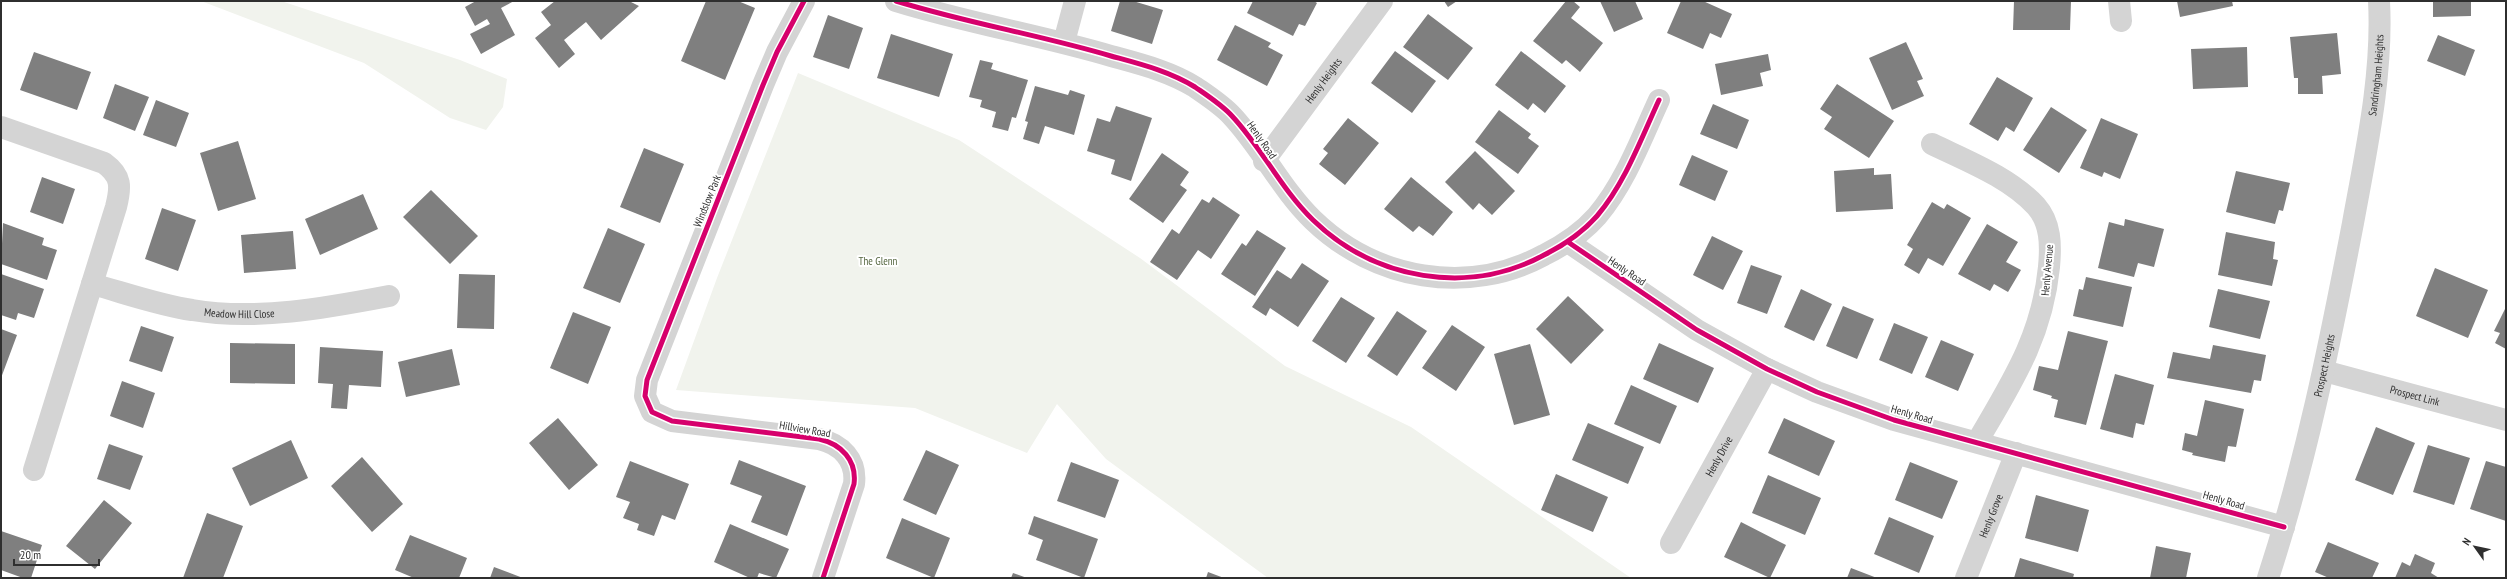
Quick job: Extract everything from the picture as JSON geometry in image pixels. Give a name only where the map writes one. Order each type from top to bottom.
[{"type":"street","name":"Windslow Park","points":[[652,412],[645,396],[647,380],[763,84],[777,52],[804,1]]},
{"type":"street","name":"Henly Road","points":[[896,1],[1064,42],[1161,70],[1193,86],[1232,116],[1298,205],[1333,236],[1376,261],[1420,276],[1459,280],[1493,275],[1527,264],[1568,242],[1595,219],[1606,205],[1624,175],[1659,100]]},
{"type":"street","points":[[1064,42],[1075,1]]},
{"type":"street","name":"Henly Heights","points":[[1264,161],[1382,1]]},
{"type":"street","name":"Sandringham Heights","points":[[2366,149],[2380,36],[2379,1]]},
{"type":"street","points":[[1,128],[104,163],[113,169],[119,178],[120,192],[116,207],[34,470]]},
{"type":"street","name":"Henly Avenue","points":[[1932,144],[1985,170],[2018,191],[2037,207],[2048,227],[2050,256],[2047,288],[2036,332],[2016,376],[1978,442]]},
{"type":"street","name":"Prospect Heights","points":[[2268,578],[2284,527],[2324,371],[2366,149]]},
{"type":"street","name":"Henly Road","points":[[1568,242],[1697,330],[1767,369],[1818,392],[1894,420],[2284,527]]},
{"type":"street","name":"Meadow Hill Close","points":[[92,284],[177,307],[230,314],[342,305],[390,296]]},
{"type":"street","name":"Henly Drive","points":[[1671,543],[1767,369]]},
{"type":"street","name":"Prospect Link","points":[[2324,371],[2506,420]]},
{"type":"street","name":"Hillview Road","points":[[652,412],[661,417],[679,422],[819,439],[832,443],[842,449],[854,468],[854,484],[823,578]]},
{"type":"street","name":"Henly Grove","points":[[1966,578],[2016,453]]},
{"type":"green space","points":[[201,1],[281,1],[460,60],[507,79],[503,107],[486,130],[450,118],[364,63]]},
{"type":"green space","name":"The Glenn","points":[[798,73],[959,140],[1140,258],[1285,366],[1411,427],[1631,578],[1268,578],[1106,459],[1057,404],[1027,453],[915,408],[676,390],[717,278]]},
{"type":"building","points":[[476,1],[514,1],[501,8],[515,35],[481,54],[470,34],[490,24],[487,19],[475,26],[465,7]]},
{"type":"building","points":[[555,1],[629,1],[639,6],[601,40],[586,22],[564,40],[575,54],[559,68],[535,38],[551,25],[541,12]]},
{"type":"building","points":[[706,1],[738,1],[755,8],[725,80],[681,61]]},
{"type":"building","points":[[1120,1],[1133,1],[1163,10],[1152,44],[1111,31]]},
{"type":"building","points":[[1253,1],[1314,1],[1317,3],[1305,26],[1299,24],[1293,36],[1247,13]]},
{"type":"building","points":[[1444,1],[1457,1],[1448,7]]},
{"type":"building","points":[[1566,1],[1573,1],[1580,7],[1571,18],[1603,43],[1580,72],[1566,60],[1562,64],[1533,41]]},
{"type":"building","points":[[1600,1],[1635,1],[1643,19],[1614,32]]},
{"type":"building","points":[[1681,1],[1703,1],[1732,14],[1721,38],[1710,33],[1703,49],[1667,33]]},
{"type":"building","points":[[2014,1],[2071,1],[2070,30],[2013,30]]},
{"type":"building","points":[[2177,1],[2232,1],[2233,6],[2180,17]]},
{"type":"building","points":[[2433,1],[2471,1],[2471,16],[2433,17]]},
{"type":"building","points":[[1428,14],[1473,48],[1448,80],[1403,47]]},
{"type":"building","points":[[828,15],[863,28],[849,69],[813,57]]},
{"type":"building","points":[[1235,25],[1271,43],[1268,47],[1283,55],[1267,86],[1217,60]]},
{"type":"building","points":[[2337,33],[2341,74],[2322,76],[2323,94],[2298,94],[2298,78],[2294,78],[2290,37]]},
{"type":"building","points":[[891,34],[953,54],[939,97],[877,78]]},
{"type":"building","points":[[2438,35],[2475,50],[2465,76],[2427,61]]},
{"type":"building","points":[[1906,42],[1923,79],[1917,81],[1924,96],[1892,110],[1869,58]]},
{"type":"building","points":[[2247,47],[2248,87],[2193,89],[2191,49]]},
{"type":"building","points":[[1395,51],[1436,81],[1412,113],[1371,83]]},
{"type":"building","points":[[1521,51],[1566,86],[1545,113],[1533,103],[1528,110],[1495,85]]},
{"type":"building","points":[[34,52],[91,72],[77,110],[20,90]]},
{"type":"building","points":[[1768,54],[1771,70],[1760,73],[1763,86],[1721,95],[1715,64]]},
{"type":"building","points":[[980,60],[993,63],[991,69],[1028,80],[1016,118],[1012,117],[1008,131],[992,127],[996,112],[980,107],[982,100],[969,97]]},
{"type":"building","points":[[1997,77],[2033,98],[2014,132],[2006,127],[1998,141],[1969,124]]},
{"type":"building","points":[[115,84],[149,97],[135,131],[103,118]]},
{"type":"building","points":[[1837,84],[1894,121],[1869,158],[1824,129],[1832,117],[1820,109]]},
{"type":"building","points":[[1035,86],[1068,95],[1070,90],[1085,95],[1074,135],[1045,126],[1039,144],[1023,139],[1028,122],[1025,121]]},
{"type":"building","points":[[156,100],[189,113],[176,147],[143,135]]},
{"type":"building","points":[[1713,104],[1749,120],[1737,149],[1700,134]]},
{"type":"building","points":[[1116,106],[1152,118],[1131,181],[1111,174],[1115,160],[1087,151],[1097,118],[1110,122]]},
{"type":"building","points":[[2051,107],[2087,130],[2059,173],[2023,150]]},
{"type":"building","points":[[1499,110],[1531,134],[1528,138],[1539,146],[1518,174],[1475,142]]},
{"type":"building","points":[[1348,118],[1379,143],[1345,185],[1319,164],[1328,153],[1323,149]]},
{"type":"building","points":[[2101,118],[2138,134],[2120,179],[2104,172],[2102,177],[2080,168]]},
{"type":"building","points":[[238,141],[256,199],[218,211],[200,153]]},
{"type":"building","points":[[644,148],[684,164],[660,223],[620,207]]},
{"type":"building","points":[[1475,151],[1515,191],[1492,215],[1479,203],[1473,210],[1445,182]]},
{"type":"building","points":[[1162,153],[1189,172],[1180,185],[1187,190],[1163,223],[1129,199]]},
{"type":"building","points":[[1692,155],[1728,171],[1715,201],[1679,185]]},
{"type":"building","points":[[1874,168],[1874,175],[1891,174],[1893,209],[1836,212],[1834,171]]},
{"type":"building","points":[[2236,171],[2290,183],[2283,211],[2279,210],[2275,224],[2226,212]]},
{"type":"building","points":[[42,177],[75,189],[63,224],[30,212]]},
{"type":"building","points":[[1411,177],[1453,212],[1433,236],[1419,226],[1413,232],[1384,209]]},
{"type":"building","points":[[431,190],[478,236],[450,264],[403,217]]},
{"type":"building","points":[[363,194],[378,229],[320,255],[305,219]]},
{"type":"building","points":[[1213,197],[1240,215],[1211,259],[1198,250],[1177,280],[1150,262],[1172,229],[1179,234],[1202,199],[1209,203]]},
{"type":"building","points":[[1932,202],[1944,209],[1947,204],[1971,218],[1943,266],[1928,258],[1919,274],[1904,265],[1913,249],[1907,245]]},
{"type":"building","points":[[162,208],[196,220],[178,271],[145,259]]},
{"type":"building","points":[[2125,219],[2164,229],[2154,267],[2138,263],[2134,277],[2098,268],[2109,222],[2124,226]]},
{"type":"building","points":[[3,223],[44,238],[42,245],[57,250],[47,280],[1,264]]},
{"type":"building","points":[[1987,224],[2018,242],[2006,262],[2021,270],[2008,292],[1994,284],[1990,291],[1958,274]]},
{"type":"building","points":[[608,228],[645,244],[620,303],[583,288]]},
{"type":"building","points":[[1257,230],[1286,248],[1255,296],[1221,274],[1242,243],[1246,246]]},
{"type":"building","points":[[293,231],[296,269],[244,273],[241,235]]},
{"type":"building","points":[[2226,232],[2275,242],[2273,259],[2278,260],[2272,286],[2218,275]]},
{"type":"building","points":[[1712,236],[1743,251],[1723,290],[1693,275]]},
{"type":"building","points":[[1302,263],[1329,281],[1298,327],[1270,308],[1266,316],[1252,307],[1277,270],[1291,279]]},
{"type":"building","points":[[1751,265],[1782,276],[1767,314],[1737,303]]},
{"type":"building","points":[[2435,268],[2488,290],[2468,338],[2416,316]]},
{"type":"building","points":[[1,274],[44,289],[34,318],[18,313],[16,320],[1,315]]},
{"type":"building","points":[[459,274],[495,275],[494,329],[457,328]]},
{"type":"building","points":[[2086,277],[2132,287],[2123,327],[2073,316],[2079,289],[2083,290]]},
{"type":"building","points":[[1801,289],[1832,304],[1814,341],[1784,327]]},
{"type":"building","points":[[2218,289],[2270,301],[2260,339],[2209,327]]},
{"type":"building","points":[[1568,296],[1604,330],[1571,364],[1536,329]]},
{"type":"building","points":[[1341,297],[1375,318],[1346,363],[1312,341]]},
{"type":"building","points":[[1843,306],[1874,319],[1857,359],[1826,346]]},
{"type":"building","points":[[2506,307],[2506,349],[2495,343],[2500,333],[2494,331]]},
{"type":"building","points":[[1397,311],[1427,331],[1397,376],[1367,356]]},
{"type":"building","points":[[573,312],[611,327],[588,384],[550,368]]},
{"type":"building","points":[[1894,323],[1928,337],[1912,374],[1879,360]]},
{"type":"building","points":[[1452,325],[1485,347],[1456,391],[1422,368]]},
{"type":"building","points":[[141,326],[174,337],[162,372],[129,361]]},
{"type":"building","points":[[1,329],[17,335],[1,378]]},
{"type":"building","points":[[2068,331],[2108,341],[2086,425],[2054,417],[2058,400],[2051,398],[2052,396],[2033,390],[2039,366],[2058,370]]},
{"type":"building","points":[[1941,340],[1974,354],[1958,391],[1925,377]]},
{"type":"building","points":[[230,343],[295,344],[295,384],[230,383]]},
{"type":"building","points":[[1659,343],[1714,368],[1698,403],[1643,379]]},
{"type":"building","points":[[1530,344],[1550,415],[1514,425],[1494,354]]},
{"type":"building","points":[[2213,345],[2266,355],[2261,381],[2254,380],[2251,393],[2167,378],[2173,352],[2210,359]]},
{"type":"building","points":[[320,347],[383,351],[381,387],[349,385],[347,409],[331,408],[333,384],[318,383]]},
{"type":"building","points":[[452,349],[460,385],[406,397],[398,362]]},
{"type":"building","points":[[2115,374],[2154,385],[2144,425],[2136,423],[2133,438],[2100,429]]},
{"type":"building","points":[[122,381],[155,393],[143,428],[110,416]]},
{"type":"building","points":[[1631,385],[1677,406],[1660,444],[1614,424]]},
{"type":"building","points":[[2205,400],[2244,409],[2236,447],[2228,446],[2225,462],[2192,455],[2193,453],[2182,450],[2185,433],[2197,436]]},
{"type":"building","points":[[558,418],[598,465],[569,490],[529,443]]},
{"type":"building","points":[[1784,418],[1835,441],[1819,476],[1768,453]]},
{"type":"building","points":[[1588,423],[1644,447],[1628,484],[1572,460]]},
{"type":"building","points":[[2376,427],[2415,443],[2393,495],[2355,480]]},
{"type":"building","points":[[291,440],[308,478],[250,506],[232,468]]},
{"type":"building","points":[[109,444],[143,456],[130,490],[97,479]]},
{"type":"building","points":[[2428,445],[2470,458],[2454,505],[2413,492]]},
{"type":"building","points":[[926,450],[959,465],[936,515],[903,500]]},
{"type":"building","points":[[362,457],[403,504],[372,532],[331,486]]},
{"type":"building","points":[[739,460],[806,486],[787,536],[751,522],[762,496],[730,484]]},
{"type":"building","points":[[630,461],[689,484],[675,520],[662,515],[654,536],[637,530],[639,524],[623,518],[630,502],[616,497]]},
{"type":"building","points":[[2486,461],[2506,467],[2506,521],[2470,509]]},
{"type":"building","points":[[1071,462],[1119,480],[1105,518],[1057,501]]},
{"type":"building","points":[[1910,462],[1958,481],[1942,519],[1895,500]]},
{"type":"building","points":[[1556,474],[1608,497],[1593,532],[1541,510]]},
{"type":"building","points":[[1768,475],[1821,498],[1805,535],[1752,513]]},
{"type":"building","points":[[2036,495],[2089,510],[2078,552],[2025,538]]},
{"type":"building","points":[[104,500],[132,523],[95,569],[66,546]]},
{"type":"building","points":[[207,513],[243,526],[223,578],[183,578]]},
{"type":"building","points":[[1034,516],[1098,539],[1084,578],[1036,560],[1043,540],[1028,534]]},
{"type":"building","points":[[1889,517],[1934,536],[1919,573],[1874,554]]},
{"type":"building","points":[[902,518],[950,538],[934,578],[886,558]]},
{"type":"building","points":[[1741,522],[1786,545],[1770,578],[1724,557]]},
{"type":"building","points":[[730,524],[789,549],[776,578],[759,573],[757,578],[750,578],[714,562]]},
{"type":"building","points":[[1,531],[42,545],[31,578],[23,578],[1,570]]},
{"type":"building","points":[[410,535],[467,558],[459,578],[414,578],[395,570]]},
{"type":"building","points":[[2328,542],[2379,563],[2372,578],[2329,578],[2315,572]]},
{"type":"building","points":[[2156,546],[2191,553],[2186,578],[2150,578]]},
{"type":"building","points":[[2415,554],[2435,563],[2431,573],[2439,578],[2395,578],[2402,562],[2410,566]]},
{"type":"building","points":[[2020,558],[2074,574],[2073,578],[2014,578]]},
{"type":"building","points":[[494,567],[523,578],[490,578]]},
{"type":"building","points":[[1851,568],[1877,578],[1847,578]]},
{"type":"building","points":[[1208,572],[1224,578],[1206,578]]},
{"type":"building","points":[[1013,573],[1027,578],[1011,578]]},
{"type":"cycle path","points":[[804,1],[777,52],[763,85],[647,380],[645,396],[652,412],[672,421],[819,439],[827,441],[841,449],[846,454],[853,468],[854,484],[823,578]]},
{"type":"cycle path","points":[[896,1],[1133,62],[1165,72],[1185,81],[1215,101],[1232,116],[1253,141],[1291,195],[1313,220],[1338,240],[1365,257],[1393,268],[1423,275],[1454,278],[1485,275],[1515,268],[1544,255],[1572,238],[1597,216],[1616,189],[1632,160],[1659,100]]},
{"type":"cycle path","points":[[1568,242],[1697,330],[1767,369],[1817,392],[1894,420],[2284,527]]}]
